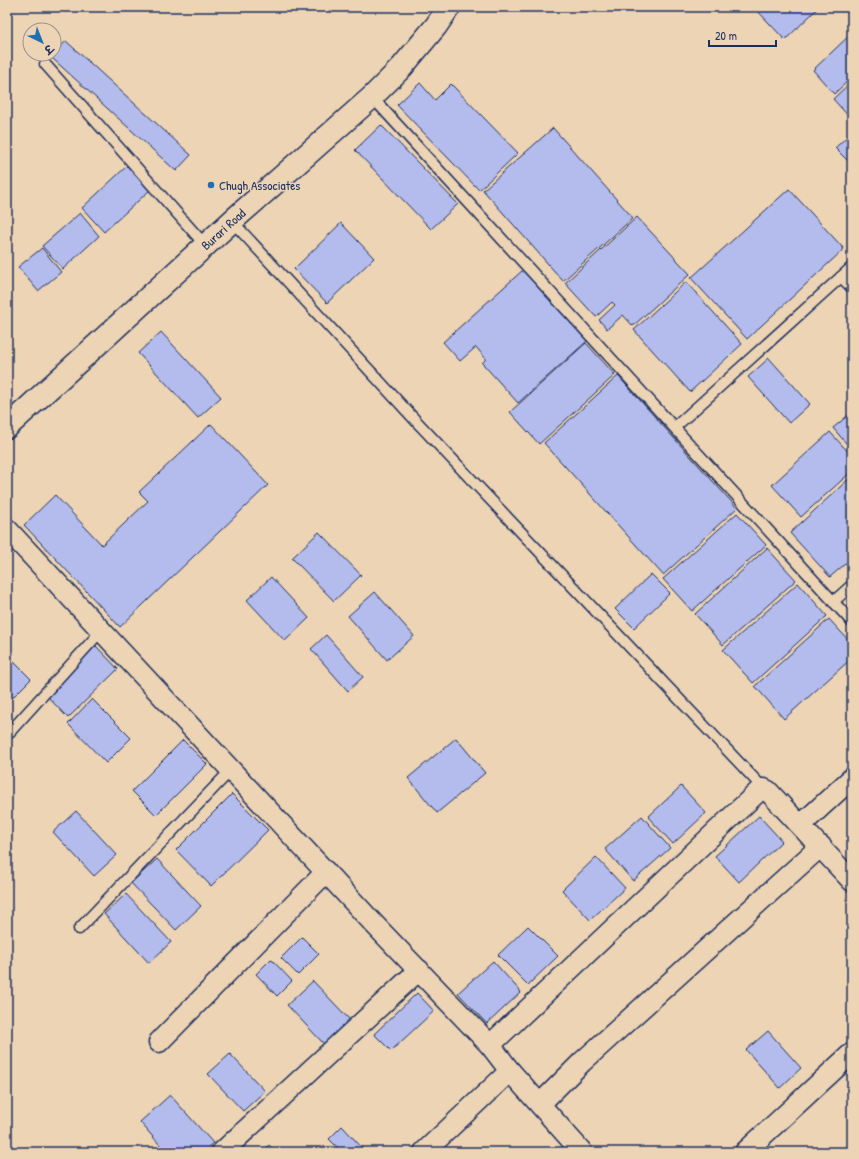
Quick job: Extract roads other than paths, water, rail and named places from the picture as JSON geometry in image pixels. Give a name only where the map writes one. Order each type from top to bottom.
[{"type":"main road","name":"Burari Road","points":[[7,427],[205,245],[372,97],[402,67],[436,26],[449,7]]},
{"type":"street","points":[[7,529],[326,872],[490,1045],[510,1071],[582,1152]]},
{"type":"street","points":[[801,825],[852,778]]},
{"type":"street","points":[[490,1045],[761,789],[768,791],[821,846],[852,881]]},
{"type":"street","points":[[540,1104],[582,1062],[821,846]]},
{"type":"street","points":[[158,1042],[326,872]]},
{"type":"street","points":[[222,1152],[419,970]]},
{"type":"street","points":[[745,1152],[852,1053]]},
{"type":"street","points":[[424,1152],[510,1071]]},
{"type":"lane","points":[[45,64],[205,245]]},
{"type":"lane","points":[[372,97],[852,622]]},
{"type":"lane","points":[[232,221],[423,428],[764,789]]},
{"type":"lane","points":[[675,428],[852,267]]},
{"type":"lane","points":[[841,276],[852,288]]},
{"type":"lane","points":[[833,602],[852,584]]},
{"type":"lane","points":[[7,734],[102,630]]},
{"type":"lane","points":[[79,929],[231,770]]},
{"type":"place","name":"Chugh Associates","points":[[211,185]]}]
